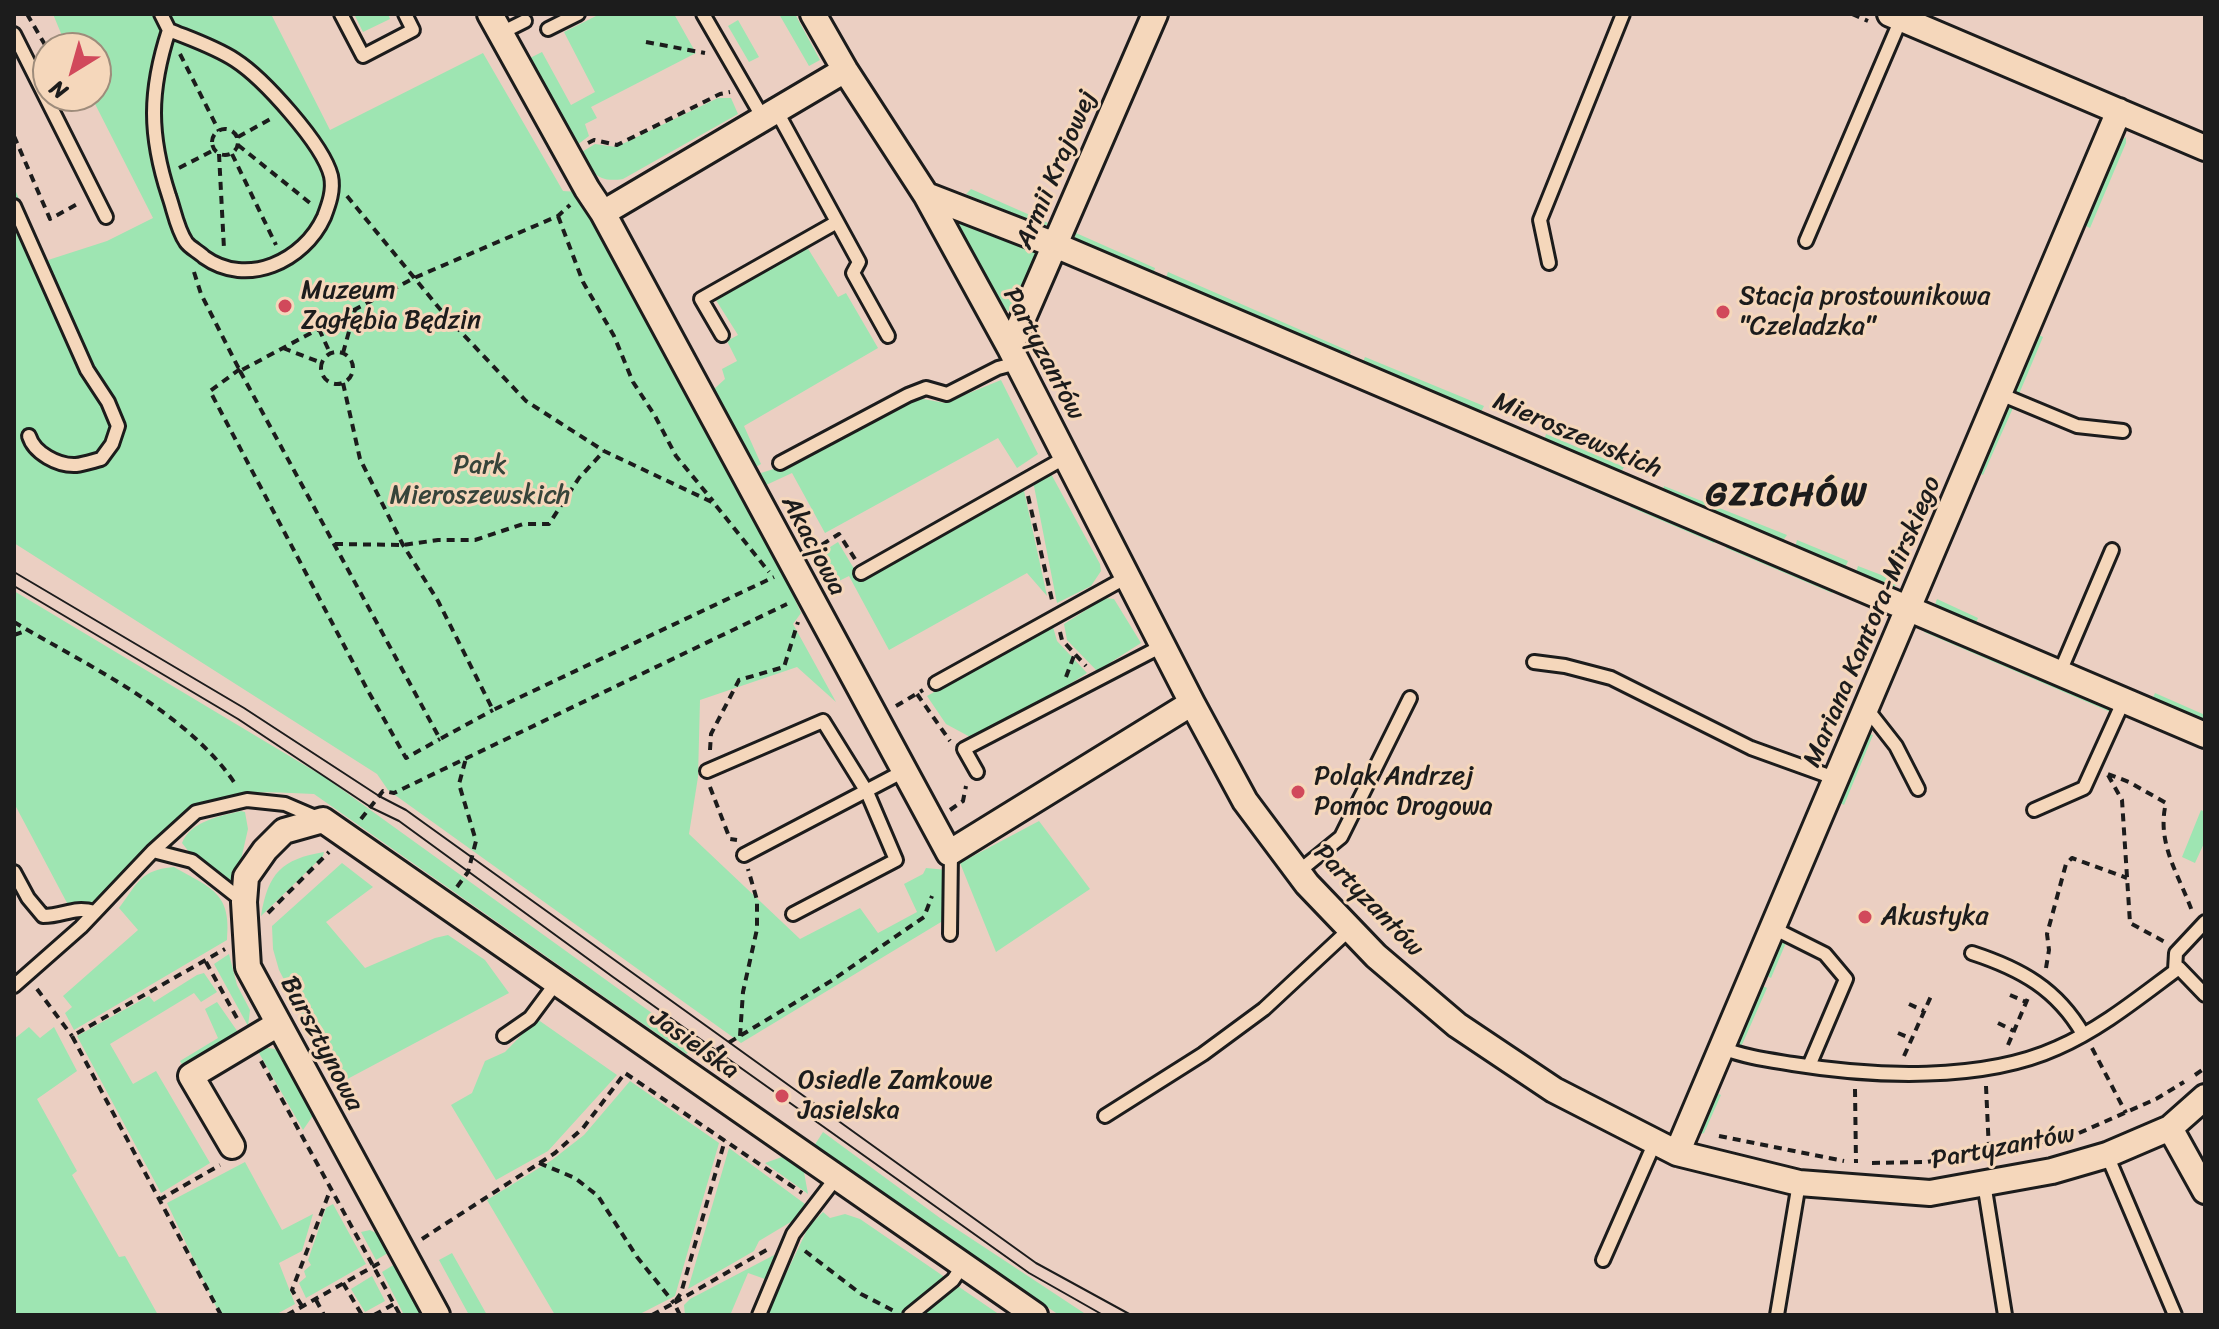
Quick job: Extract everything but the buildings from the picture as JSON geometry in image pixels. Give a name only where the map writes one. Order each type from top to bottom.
[{"type":"street","name":"Partyzantów","points":[[813,14],[845,70],[926,195],[1013,355],[1245,801],[1298,872],[1350,929],[1376,956],[1457,1025],[1554,1090],[1672,1145],[1799,1183],[1930,1193],[2052,1171],[2107,1155],[2170,1128],[2205,1097]]},
{"type":"street","name":"Armii Krajowej","points":[[1013,355],[1055,245],[1155,14]]},
{"type":"street","points":[[1896,16],[2205,148]]},
{"type":"street","name":"Akacjowa","points":[[496,24],[603,213],[807,594],[951,852]]},
{"type":"street","points":[[603,213],[845,70]]},
{"type":"street","name":"Mariana Kantora-Mirskiego","points":[[1672,1145],[1722,1048],[2119,111]]},
{"type":"street","name":"Mieroszewskich","points":[[926,195],[1055,245],[2205,735]]},
{"type":"street","points":[[951,852],[1192,703]]},
{"type":"street","name":"Bursztynowa","points":[[323,820],[284,831],[265,850],[246,877],[244,902],[248,967],[437,1315]]},
{"type":"street","name":"Jasielska","points":[[323,820],[1035,1315]]},
{"type":"street","points":[[232,1146],[191,1076],[278,1024]]},
{"type":"street","points":[[2170,1128],[2205,1191]]},
{"type":"lane","points":[[161,14],[169,30],[235,59],[265,85],[316,147],[331,176],[331,202],[325,215],[305,245],[284,262],[251,271],[225,268],[217,266],[186,242],[163,176],[153,130],[155,78],[169,30]]},
{"type":"lane","points":[[341,14],[363,56],[413,30],[405,14]]},
{"type":"lane","points":[[548,29],[578,14]]},
{"type":"lane","points":[[703,14],[837,222],[859,262],[853,273],[888,336]]},
{"type":"lane","points":[[1549,263],[1540,220],[1623,14]]},
{"type":"lane","points":[[1806,241],[1896,16]]},
{"type":"lane","points":[[496,24],[525,21]]},
{"type":"lane","points":[[14,34],[106,217]]},
{"type":"lane","points":[[14,206],[87,370],[108,402],[118,426],[112,444],[101,459],[73,465],[48,458],[30,441],[29,436]]},
{"type":"lane","points":[[722,335],[701,299],[837,222]]},
{"type":"lane","points":[[780,463],[908,395],[926,388],[947,394],[998,368],[1013,355]]},
{"type":"lane","points":[[2000,394],[2077,426],[2123,431]]},
{"type":"lane","points":[[861,573],[1066,457]]},
{"type":"lane","points":[[2060,672],[2112,550]]},
{"type":"lane","points":[[936,683],[1127,577]]},
{"type":"lane","points":[[977,772],[964,749],[1162,646]]},
{"type":"lane","points":[[1534,662],[1611,678],[1751,748],[1837,779]]},
{"type":"lane","points":[[1298,872],[1341,837],[1410,698]]},
{"type":"lane","points":[[2034,810],[2084,788],[2124,700]]},
{"type":"lane","points":[[1867,709],[1896,746],[1918,789]]},
{"type":"lane","points":[[707,771],[823,721],[867,792],[896,860],[793,914]]},
{"type":"lane","points":[[744,855],[904,771]]},
{"type":"lane","points":[[14,986],[95,912],[153,851],[196,812],[247,800],[285,804],[323,820]]},
{"type":"lane","points":[[153,851],[192,861],[244,902]]},
{"type":"lane","points":[[950,934],[951,852]]},
{"type":"lane","points":[[14,872],[28,898],[43,916],[56,916],[78,908],[95,912]]},
{"type":"lane","points":[[2173,972],[2176,953],[2199,919]]},
{"type":"lane","points":[[1773,928],[1825,954],[1846,979],[1809,1066]]},
{"type":"lane","points":[[1105,1116],[1203,1054],[1264,1009],[1350,929]]},
{"type":"lane","points":[[1972,953],[2008,965],[2039,984],[2070,1011],[2083,1034]]},
{"type":"lane","points":[[1722,1048],[1740,1055],[1855,1073],[1941,1073],[1992,1067],[2056,1049],[2179,968],[2205,995]]},
{"type":"lane","points":[[504,1036],[530,1018],[556,983]]},
{"type":"lane","points":[[1603,1260],[1672,1145]]},
{"type":"lane","points":[[2107,1155],[2175,1315]]},
{"type":"lane","points":[[759,1315],[790,1240],[836,1178]]},
{"type":"lane","points":[[1777,1315],[1799,1183]]},
{"type":"lane","points":[[1984,1183],[2005,1315]]},
{"type":"lane","points":[[909,1315],[953,1280],[963,1265]]},
{"type":"path","points":[[27,14],[38,32]]},
{"type":"path","points":[[169,30],[219,131]]},
{"type":"path","points":[[646,42],[711,55]]},
{"type":"path","points":[[584,145],[594,140],[617,145],[732,91]]},
{"type":"path","points":[[238,137],[287,110]]},
{"type":"path","points":[[225,268],[217,152],[213,139],[219,131],[230,130],[238,137],[238,145],[232,154]]},
{"type":"path","points":[[14,136],[50,219],[72,206]]},
{"type":"path","points":[[238,145],[325,215]]},
{"type":"path","points":[[163,176],[217,152],[232,154]]},
{"type":"path","points":[[232,154],[284,262]]},
{"type":"path","points":[[331,176],[444,314],[526,401],[604,451],[714,503]]},
{"type":"path","points":[[558,216],[583,282],[614,336],[633,382],[676,456],[768,572],[783,573],[493,710],[406,758],[210,391],[240,370],[414,278],[558,216],[587,189]]},
{"type":"path","points":[[186,242],[201,294],[440,739]]},
{"type":"path","points":[[343,353],[355,310]]},
{"type":"path","points":[[319,329],[330,353]]},
{"type":"path","points":[[283,348],[322,363]]},
{"type":"path","points":[[330,353],[343,353],[351,360],[353,370],[343,383]]},
{"type":"path","points":[[330,353],[322,363],[325,378],[333,383],[343,383]]},
{"type":"path","points":[[343,383],[360,459],[403,545],[438,601],[493,710]]},
{"type":"path","points":[[335,544],[403,545],[438,540],[475,540],[523,524],[549,524],[579,478],[604,451]]},
{"type":"path","points":[[1024,480],[1062,640],[1099,679]]},
{"type":"path","points":[[818,548],[833,538]]},
{"type":"path","points":[[355,825],[383,791],[394,793],[807,594]]},
{"type":"path","points":[[740,1036],[743,992],[757,929],[757,900],[740,841],[730,839],[708,779],[711,734],[739,680],[784,667],[807,594]]},
{"type":"path","points":[[14,622],[158,707],[188,730],[224,766],[247,800]]},
{"type":"path","points":[[14,635],[28,630]]},
{"type":"path","points":[[895,707],[936,683]]},
{"type":"path","points":[[917,694],[949,740],[964,749]]},
{"type":"path","points":[[453,893],[468,872],[476,841],[459,784],[466,758]]},
{"type":"path","points":[[2111,763],[2107,774],[2122,800],[2130,923],[2170,946],[2173,972]]},
{"type":"path","points":[[2107,774],[2129,782],[2166,803],[2162,819],[2166,852],[2199,919]]},
{"type":"path","points":[[262,920],[329,852]]},
{"type":"path","points":[[1989,1151],[1992,1067],[2014,1031],[2026,1002],[2039,984],[2049,950],[2049,923],[2066,864],[2072,858],[2129,879]]},
{"type":"path","points":[[699,1060],[703,1063],[708,1060],[704,1056],[831,981],[924,917],[934,892]]},
{"type":"path","points":[[72,1036],[227,948]]},
{"type":"path","points":[[206,962],[233,1011]]},
{"type":"path","points":[[27,975],[72,1036],[221,1315]]},
{"type":"path","points":[[1897,1073],[1932,994]]},
{"type":"path","points":[[2010,995],[2026,1002]]},
{"type":"path","points":[[1909,1004],[1924,1011]]},
{"type":"path","points":[[1998,1023],[2014,1031]]},
{"type":"path","points":[[1898,1033],[1912,1039]]},
{"type":"path","points":[[2083,1034],[2098,1056],[2126,1113]]},
{"type":"path","points":[[250,1041],[400,1315]]},
{"type":"path","points":[[1672,1145],[1707,1134],[1856,1163],[1927,1162],[2070,1137],[2156,1099],[2205,1068]]},
{"type":"path","points":[[287,1315],[401,1251],[555,1153],[583,1128],[625,1073],[663,1098]]},
{"type":"path","points":[[1855,1073],[1856,1163]]},
{"type":"path","points":[[674,1303],[681,1293],[725,1140]]},
{"type":"path","points":[[159,1200],[238,1155],[232,1146]]},
{"type":"path","points":[[539,1163],[575,1178],[598,1196],[679,1314]]},
{"type":"path","points":[[302,1306],[292,1290],[331,1188]]},
{"type":"path","points":[[652,1315],[790,1240],[861,1294],[909,1315]]},
{"type":"path","points":[[343,1283],[362,1315]]},
{"type":"path","points":[[315,1299],[324,1315]]},
{"type":"path","points":[[374,1315],[394,1304]]},
{"type":"green space","name":"Park Mieroszewskich","points":[[53,14],[271,14],[330,130],[483,53],[563,191],[579,192],[783,573],[801,613],[793,624],[836,702],[797,667],[700,700],[698,777],[689,834],[800,939],[860,908],[878,933],[917,912],[904,884],[923,874],[926,868],[947,870],[946,919],[741,1043],[388,790],[377,774],[14,543],[14,187],[45,261],[107,241],[153,218],[99,112],[112,112],[112,32],[60,32]]},
{"type":"green space","points":[[354,14],[388,14],[390,19],[363,32]]},
{"type":"green space","points":[[600,14],[674,14],[696,53],[591,107],[597,118],[585,124],[589,136],[577,145],[528,59],[542,52],[571,105],[595,92],[564,32]]},
{"type":"green space","points":[[779,14],[795,14],[820,60],[809,66]]},
{"type":"green space","points":[[738,20],[759,57],[749,62],[728,26]]},
{"type":"green space","points":[[718,98],[731,98],[738,114],[623,179],[601,178],[580,153],[595,144],[616,147]]},
{"type":"green space","points":[[2126,137],[2090,228],[2084,225],[2119,142]]},
{"type":"green space","points":[[971,189],[1048,223],[1045,227],[966,194]]},
{"type":"green space","points":[[960,220],[1036,255],[1011,312],[1006,310],[956,224]]},
{"type":"green space","points":[[1076,233],[1155,268],[1153,275],[1079,244],[1074,240]]},
{"type":"green space","points":[[807,247],[838,297],[846,293],[878,348],[744,426],[761,464],[754,468],[713,390],[725,379],[722,369],[737,361],[727,341],[738,335],[714,297]]},
{"type":"green space","points":[[1168,272],[1351,352],[1348,358],[1165,280]]},
{"type":"green space","points":[[2037,334],[2043,337],[2019,394],[2013,391]]},
{"type":"green space","points":[[1365,357],[1484,406],[1480,414],[1362,364]]},
{"type":"green space","points":[[1001,380],[1038,454],[1017,468],[998,438],[825,533],[792,473],[764,486],[761,473],[786,465],[918,398],[945,403]]},
{"type":"green space","points":[[2007,405],[2013,408],[1983,475],[1978,473]]},
{"type":"green space","points":[[1546,434],[1624,467],[1620,474],[1544,441]]},
{"type":"green space","points":[[1489,438],[1621,498],[1620,502],[1487,445]]},
{"type":"green space","points":[[1050,472],[1101,571],[1091,586],[1057,603],[1033,481]]},
{"type":"green space","points":[[1023,486],[1047,596],[1027,573],[889,650],[849,576],[829,586],[813,558],[838,542],[859,577]]},
{"type":"green space","points":[[1664,486],[1787,535],[1781,543],[1662,492]]},
{"type":"green space","points":[[1636,502],[1717,536],[1714,543],[1630,507]]},
{"type":"green space","points":[[1797,540],[1848,561],[1845,568],[1795,548]]},
{"type":"green space","points":[[1729,541],[1834,587],[1832,593],[1726,548]]},
{"type":"green space","points":[[1858,566],[1897,581],[1894,589],[1856,572]]},
{"type":"green space","points":[[14,591],[326,778],[699,1047],[686,1054],[314,794],[254,793],[217,801],[175,829],[75,918],[14,803]]},
{"type":"green space","points":[[1105,598],[1114,599],[1141,643],[1097,671],[1067,640],[1064,624]]},
{"type":"green space","points":[[1937,599],[1978,618],[1975,625],[1934,607]]},
{"type":"green space","points":[[1927,626],[2119,708],[2115,714],[1924,632]]},
{"type":"green space","points":[[1053,627],[1057,641],[1087,673],[1045,700],[972,738],[946,724],[927,696]]},
{"type":"green space","points":[[2155,693],[2205,715],[2205,723],[2152,700]]},
{"type":"green space","points":[[1867,733],[1873,735],[1844,805],[1838,802]]},
{"type":"green space","points":[[2201,810],[2205,812],[2205,841],[2195,863],[2182,857]]},
{"type":"green space","points":[[245,812],[248,829],[235,886],[189,852],[182,843],[199,825]]},
{"type":"green space","points":[[1039,821],[1090,889],[996,952],[960,863]]},
{"type":"green space","points":[[324,852],[261,916],[268,889],[279,870],[297,859]]},
{"type":"green space","points":[[342,863],[373,887],[326,922],[365,968],[448,935],[485,960],[509,993],[338,1084],[279,970],[273,949],[272,926]]},
{"type":"green space","points":[[174,867],[208,887],[222,901],[228,924],[227,940],[74,1030],[65,1013],[72,1007],[63,996],[138,930],[119,908],[141,879],[154,871]]},
{"type":"green space","points":[[1782,935],[1788,938],[1771,978],[1765,975]]},
{"type":"green space","points":[[229,954],[237,985],[250,1010],[248,1026],[214,964]]},
{"type":"green space","points":[[204,973],[217,992],[201,1002],[194,993],[110,1044],[133,1084],[156,1071],[210,1163],[161,1193],[77,1036],[149,996],[154,1002]]},
{"type":"green space","points":[[1761,985],[1767,988],[1741,1047],[1737,1040]]},
{"type":"green space","points":[[217,1002],[240,1035],[187,1073],[180,1061],[218,1038],[205,1009]]},
{"type":"green space","points":[[537,1019],[617,1075],[548,1151],[496,1180],[451,1105],[472,1093],[485,1061],[505,1052]]},
{"type":"green space","points":[[29,1027],[40,1038],[54,1027],[77,1071],[37,1099],[77,1171],[72,1175],[119,1257],[125,1256],[158,1315],[14,1315],[14,1039]]},
{"type":"green space","points":[[255,1046],[275,1049],[282,1057],[314,1114],[303,1130]]},
{"type":"green space","points":[[630,1081],[719,1143],[675,1296],[638,1315],[555,1315],[487,1200],[552,1160],[584,1135]]},
{"type":"green space","points":[[1715,1092],[1721,1095],[1704,1133],[1697,1135]]},
{"type":"green space","points":[[823,1132],[940,1218],[1087,1315],[1059,1315],[814,1146]]},
{"type":"green space","points":[[729,1148],[805,1204],[794,1220],[759,1241],[754,1251],[688,1289]]},
{"type":"green space","points":[[782,1157],[804,1172],[808,1194],[765,1163]]},
{"type":"green space","points":[[245,1162],[282,1230],[313,1214],[302,1251],[279,1263],[295,1304],[275,1315],[220,1315],[167,1203]]},
{"type":"green space","points":[[333,1204],[366,1264],[306,1298],[299,1283],[306,1277],[304,1271],[311,1265],[308,1260],[326,1208]]},
{"type":"green space","points":[[823,1212],[830,1218],[845,1214],[860,1219],[1000,1315],[766,1315],[809,1226]]},
{"type":"green space","points":[[370,1230],[378,1234],[388,1253],[376,1260],[361,1232]]},
{"type":"green space","points":[[452,1253],[487,1315],[469,1315],[439,1260]]},
{"type":"green space","points":[[778,1253],[765,1279],[748,1273],[731,1313],[734,1315],[685,1315],[684,1305],[690,1299]]},
{"type":"green space","points":[[395,1264],[421,1315],[404,1315],[382,1272]]},
{"type":"green space","points":[[372,1276],[385,1301],[365,1312],[351,1289]]},
{"type":"tram line","points":[[14,572],[244,708],[379,796],[406,810],[1036,1263],[1131,1315]]},
{"type":"tram line","points":[[14,586],[238,719],[372,808],[399,821],[1029,1273],[1103,1315]]},
{"type":"place","name":"Muzeum Zagłębia Będzin","points":[[285,306]]},
{"type":"place","name":"Stacja prostownikowa \"Czeladzka\"","points":[[1723,312]]},
{"type":"place","name":"Polak Andrzej Pomoc Drogowa","points":[[1298,792]]},
{"type":"place","name":"Akustyka","points":[[1865,917]]},
{"type":"place","name":"Osiedle Zamkowe Jasielska","points":[[782,1096]]},
{"type":"district","name":"GZICHÓW","points":[[1787,496]]}]
